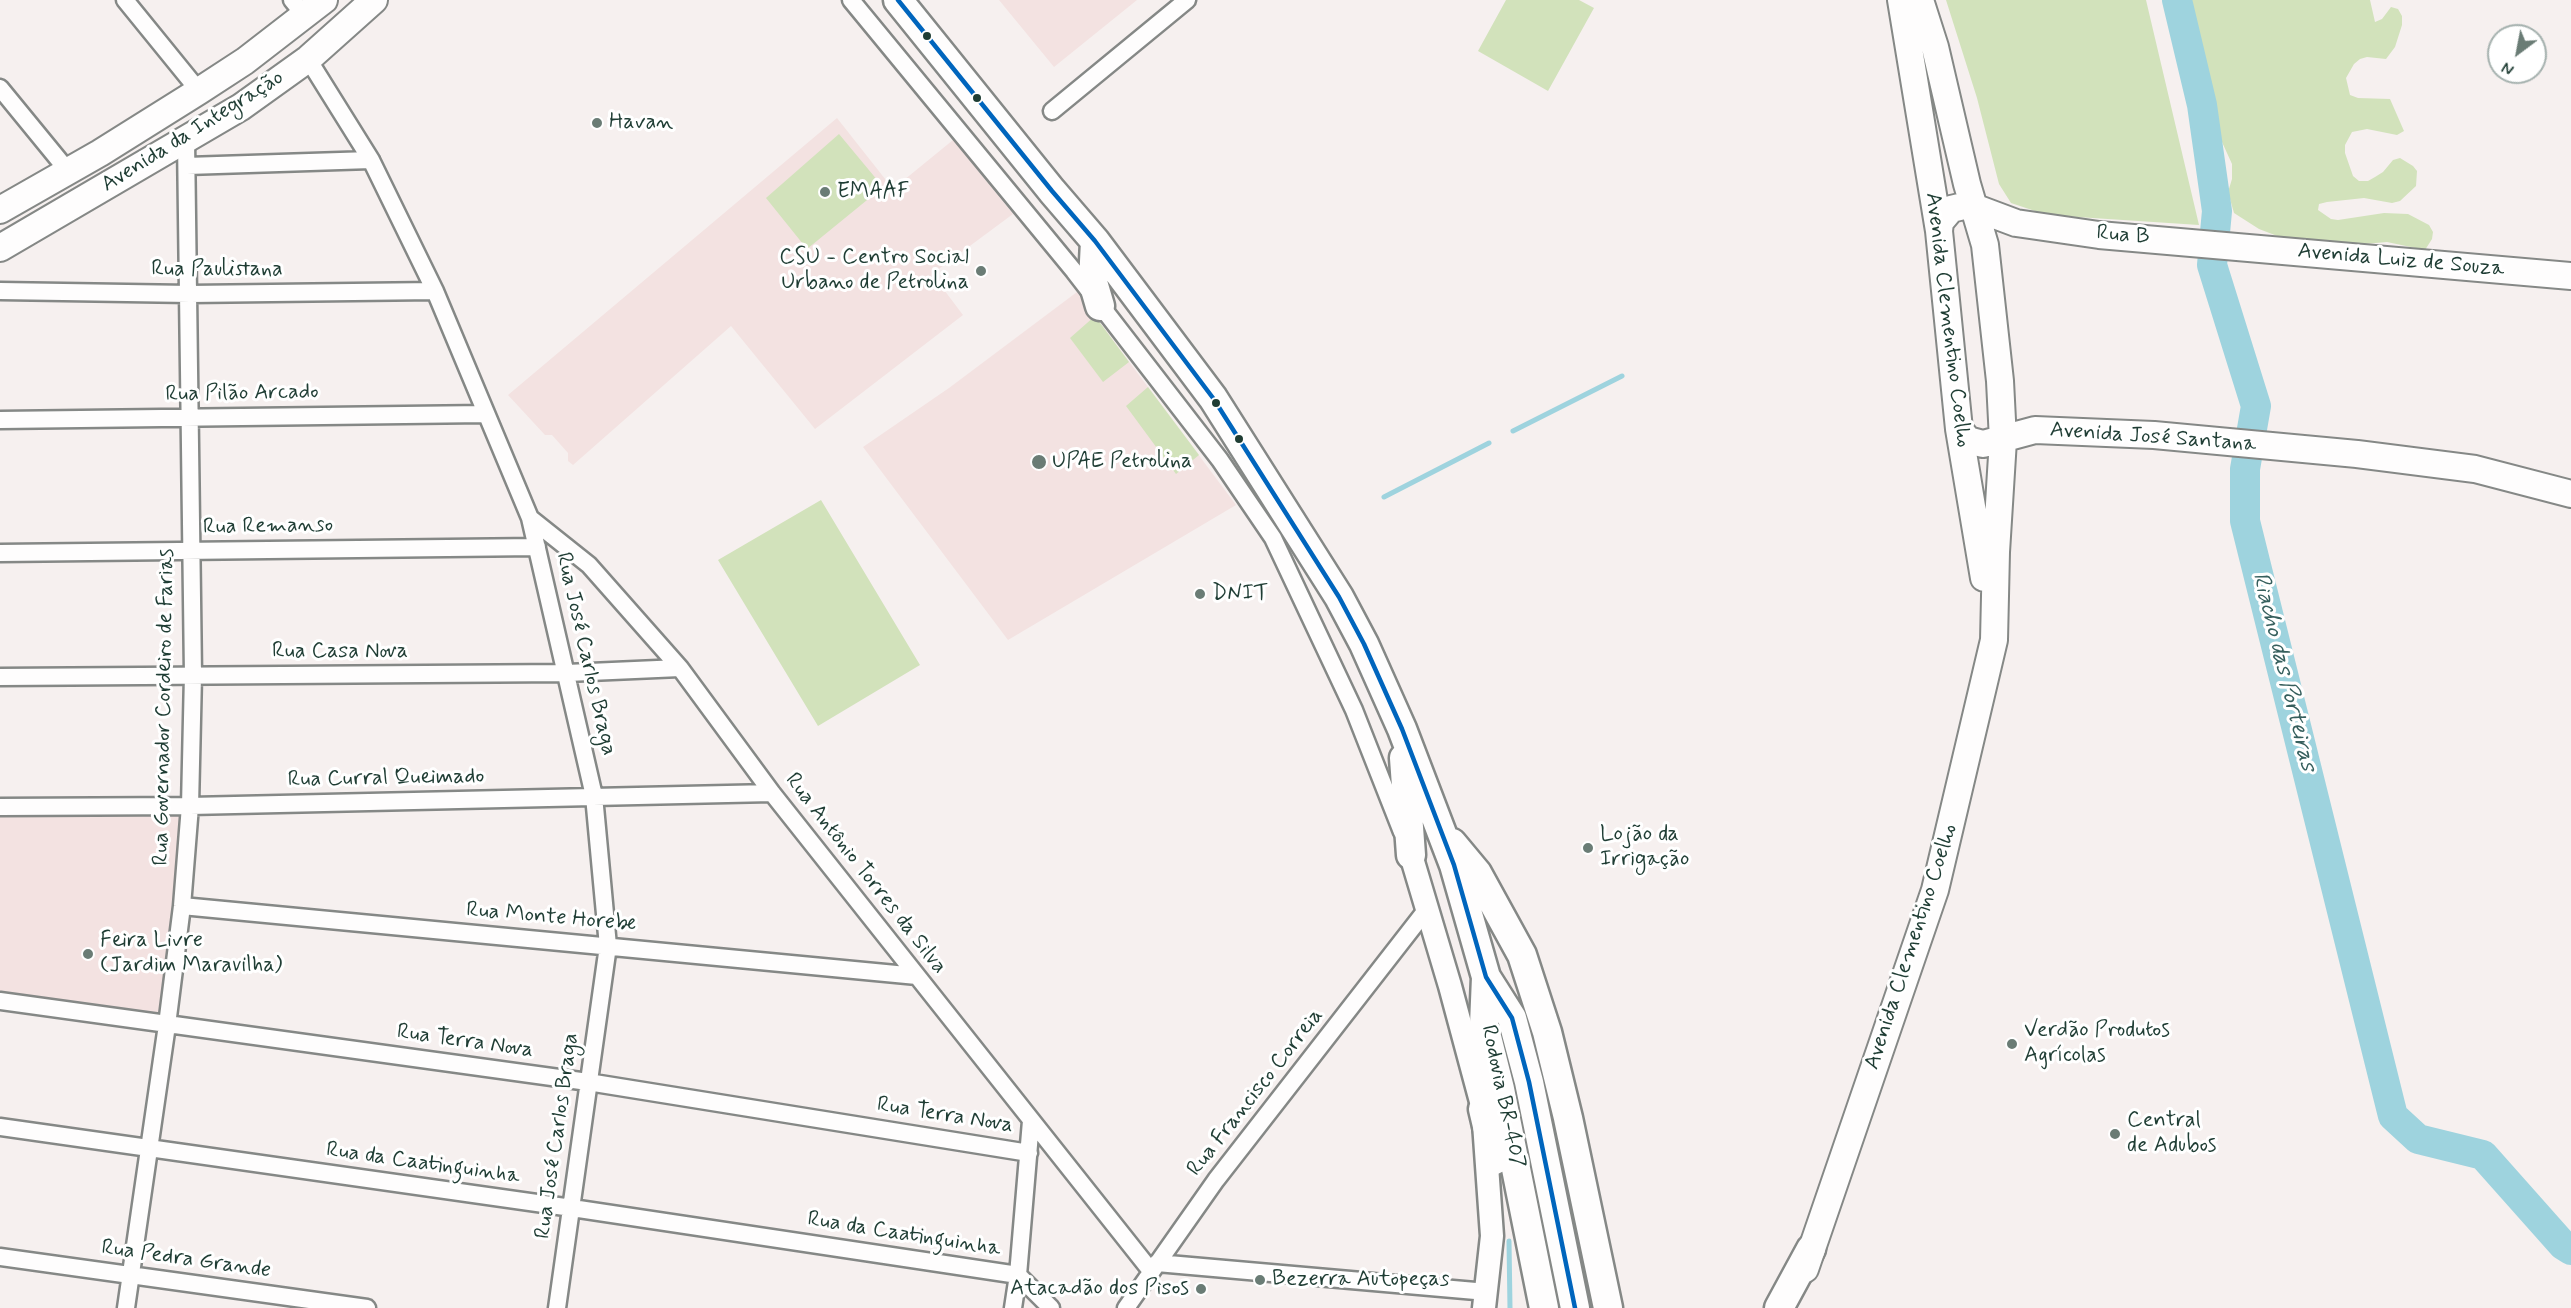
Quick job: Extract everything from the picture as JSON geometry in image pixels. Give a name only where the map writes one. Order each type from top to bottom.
[{"type":"highway","points":[[898,0],[1095,241],[1213,398],[1327,578],[1364,644],[1402,729],[1454,865],[1486,977]]},
{"type":"highway","points":[[1095,241],[1093,282],[1100,306]]},
{"type":"highway","points":[[1402,729],[1411,855]]},
{"type":"highway","points":[[1442,831],[1477,873],[1522,955],[1547,1032],[1609,1301]]},
{"type":"highway","name":"Rodovia BR-407","points":[[1486,977],[1512,1018],[1529,1082],[1575,1308]]},
{"type":"highway","name":"Rodovia BR-407","points":[[1486,977],[1484,1025],[1492,1099],[1544,1308]]},
{"type":"highway","points":[[1492,1099],[1530,1308]]},
{"type":"highway","points":[[1779,1308],[1811,1249]]},
{"type":"main road","name":"Avenida da Integração","points":[[0,248],[241,107],[308,59],[374,0]]},
{"type":"main road","name":"Avenida Clementino Coelho","points":[[1901,0],[1939,231],[1959,429],[1995,640]]},
{"type":"main road","name":"Avenida Clementino Coelho","points":[[1793,1308],[1811,1249],[1935,890],[1995,640],[1995,552],[2003,440],[2000,381],[1985,246],[1973,206],[1935,47],[1920,0]]},
{"type":"main road","name":"Avenida da Integração","points":[[0,210],[100,153],[245,61],[307,5]]},
{"type":"main road","points":[[245,61],[260,71],[267,88]]},
{"type":"main road","points":[[100,153],[96,174],[109,185]]},
{"type":"main road","points":[[1939,231],[1940,222],[1951,209],[1959,206],[1973,206]]},
{"type":"main road","name":"Rua B","points":[[1973,206],[2016,223],[2099,235],[2230,245]]},
{"type":"main road","name":"Avenida Luiz de Souza","points":[[2230,245],[2571,276]]},
{"type":"main road","name":"Avenida José Santana","points":[[1959,429],[1968,440],[1975,443],[2003,440],[2035,430],[2154,435],[2356,454],[2475,469],[2571,494]]},
{"type":"main road","points":[[1411,855],[1427,909],[1492,1099],[1492,1236],[1485,1300]]},
{"type":"main road","name":"Avenida Clementino Coelho","points":[[1787,1308],[1811,1249]]},
{"type":"street","points":[[125,0],[199,91]]},
{"type":"street","points":[[851,0],[988,165],[1100,306],[1220,460],[1273,538],[1308,608],[1354,710],[1411,855]]},
{"type":"street","points":[[1052,111],[1186,0]]},
{"type":"street","name":"Rua José Carlos Braga","points":[[308,59],[371,160],[435,291],[530,518],[594,796],[608,946],[557,1308]]},
{"type":"street","points":[[0,88],[68,171]]},
{"type":"street","name":"Rua Governador Cordeiro de Farias","points":[[126,1308],[167,1025],[182,906],[190,806],[193,675],[189,418],[190,294],[186,140]]},
{"type":"street","points":[[187,166],[371,160]]},
{"type":"street","name":"Rua Paulistana","points":[[0,291],[190,294],[435,291]]},
{"type":"street","name":"Rua Pilão Arcado","points":[[0,420],[485,414]]},
{"type":"street","name":"Rua Antônio Torres da Silva","points":[[530,518],[589,566],[680,668],[772,793],[1031,1122],[1154,1267]]},
{"type":"street","name":"Rua Remanso","points":[[0,553],[537,547]]},
{"type":"street","name":"Rua Casa Nova","points":[[0,677],[567,673],[680,668]]},
{"type":"street","name":"Rua Curral Queimado","points":[[0,807],[190,806],[772,793]]},
{"type":"street","name":"Rua Monte Horebe","points":[[182,906],[917,976]]},
{"type":"street","name":"Rua Francisco Correia","points":[[1126,1308],[1216,1180],[1427,909]]},
{"type":"street","name":"Rua Terra Nova","points":[[0,1001],[588,1082],[1029,1153]]},
{"type":"street","points":[[1013,1308],[1031,1122]]},
{"type":"street","name":"Rua da Caatinguinha","points":[[0,1127],[572,1208],[1018,1275]]},
{"type":"street","name":"Rua Pedra Grande","points":[[0,1257],[367,1308]]},
{"type":"street","points":[[1154,1267],[1485,1300]]},
{"type":"street","points":[[1018,1275],[1051,1308]]},
{"type":"shaded area","points":[[999,0],[1137,0],[1054,67]]},
{"type":"shaded area","points":[[837,118],[893,189],[953,140],[1013,214],[932,274],[963,315],[815,429],[731,326],[573,465],[568,461],[568,453],[552,435],[545,435],[508,395]]},
{"type":"shaded area","name":"UPAE Petrolina","points":[[1077,292],[1236,505],[1008,640],[863,447],[949,388]]},
{"type":"shaded area","name":"Feira Livre (Jardim Maravilha)","points":[[190,806],[167,1025],[0,1001],[0,807]]},
{"type":"green space","points":[[1506,0],[1579,0],[1594,8],[1548,91],[1478,51]]},
{"type":"green space","points":[[1946,0],[2146,0],[2199,225],[2047,215],[2011,203],[1999,184],[1977,98]]},
{"type":"green space","points":[[2189,0],[2370,0],[2375,22],[2382,19],[2391,7],[2398,9],[2402,16],[2402,25],[2395,47],[2386,59],[2367,57],[2360,59],[2354,64],[2346,78],[2350,95],[2358,98],[2390,99],[2404,131],[2397,135],[2367,129],[2352,132],[2345,145],[2345,153],[2353,176],[2359,181],[2368,181],[2383,172],[2393,160],[2400,158],[2417,171],[2416,186],[2400,201],[2392,203],[2364,198],[2319,204],[2318,210],[2331,219],[2338,220],[2384,213],[2408,214],[2429,225],[2433,232],[2432,239],[2425,250],[2387,242],[2330,247],[2293,242],[2259,229],[2234,213],[2228,192],[2232,179],[2232,164],[2212,120],[2203,91],[2199,60],[2193,44]]},
{"type":"green space","name":"EMAAF","points":[[839,134],[883,187],[807,249],[766,198]]},
{"type":"green space","points":[[1095,316],[1129,362],[1103,382],[1070,338]]},
{"type":"green space","points":[[1148,387],[1199,455],[1176,474],[1126,406]]},
{"type":"green space","points":[[821,500],[920,665],[818,726],[718,560]]},
{"type":"waterway","name":"Riacho das Porteiras","points":[[2177,0],[2202,105],[2217,211],[2212,265],[2256,406],[2245,469],[2245,521],[2393,1116],[2418,1139],[2483,1155],[2563,1245],[2571,1250]]},
{"type":"waterway","points":[[1513,431],[1622,376]]},
{"type":"waterway","points":[[1384,497],[1489,443]]},
{"type":"waterway","points":[[1509,1241],[1510,1308]]},
{"type":"transit line","points":[[898,0],[1095,241],[1213,398],[1339,597],[1364,644],[1402,729],[1454,865],[1486,977],[1512,1018],[1529,1082],[1575,1308]]},
{"type":"place","name":"Havan","points":[[597,123]]},
{"type":"place","name":"EMAAF","points":[[825,192]]},
{"type":"place","name":"CSU - Centro Social Urbano de Petrolina","points":[[981,271]]},
{"type":"place","name":"UPAE Petrolina","points":[[1039,462]]},
{"type":"place","name":"DNIT","points":[[1200,594]]},
{"type":"place","name":"Lojão da Irrigação","points":[[1588,848]]},
{"type":"place","name":"Feira Livre (Jardim Maravilha)","points":[[88,954]]},
{"type":"place","name":"Verdão Produtos Agrícolas","points":[[2012,1044]]},
{"type":"place","name":"Central de Adubos","points":[[2115,1134]]},
{"type":"place","name":"Bezerra Autopeças","points":[[1260,1280]]},
{"type":"place","name":"Atacadão dos Pisos","points":[[1201,1289]]}]
